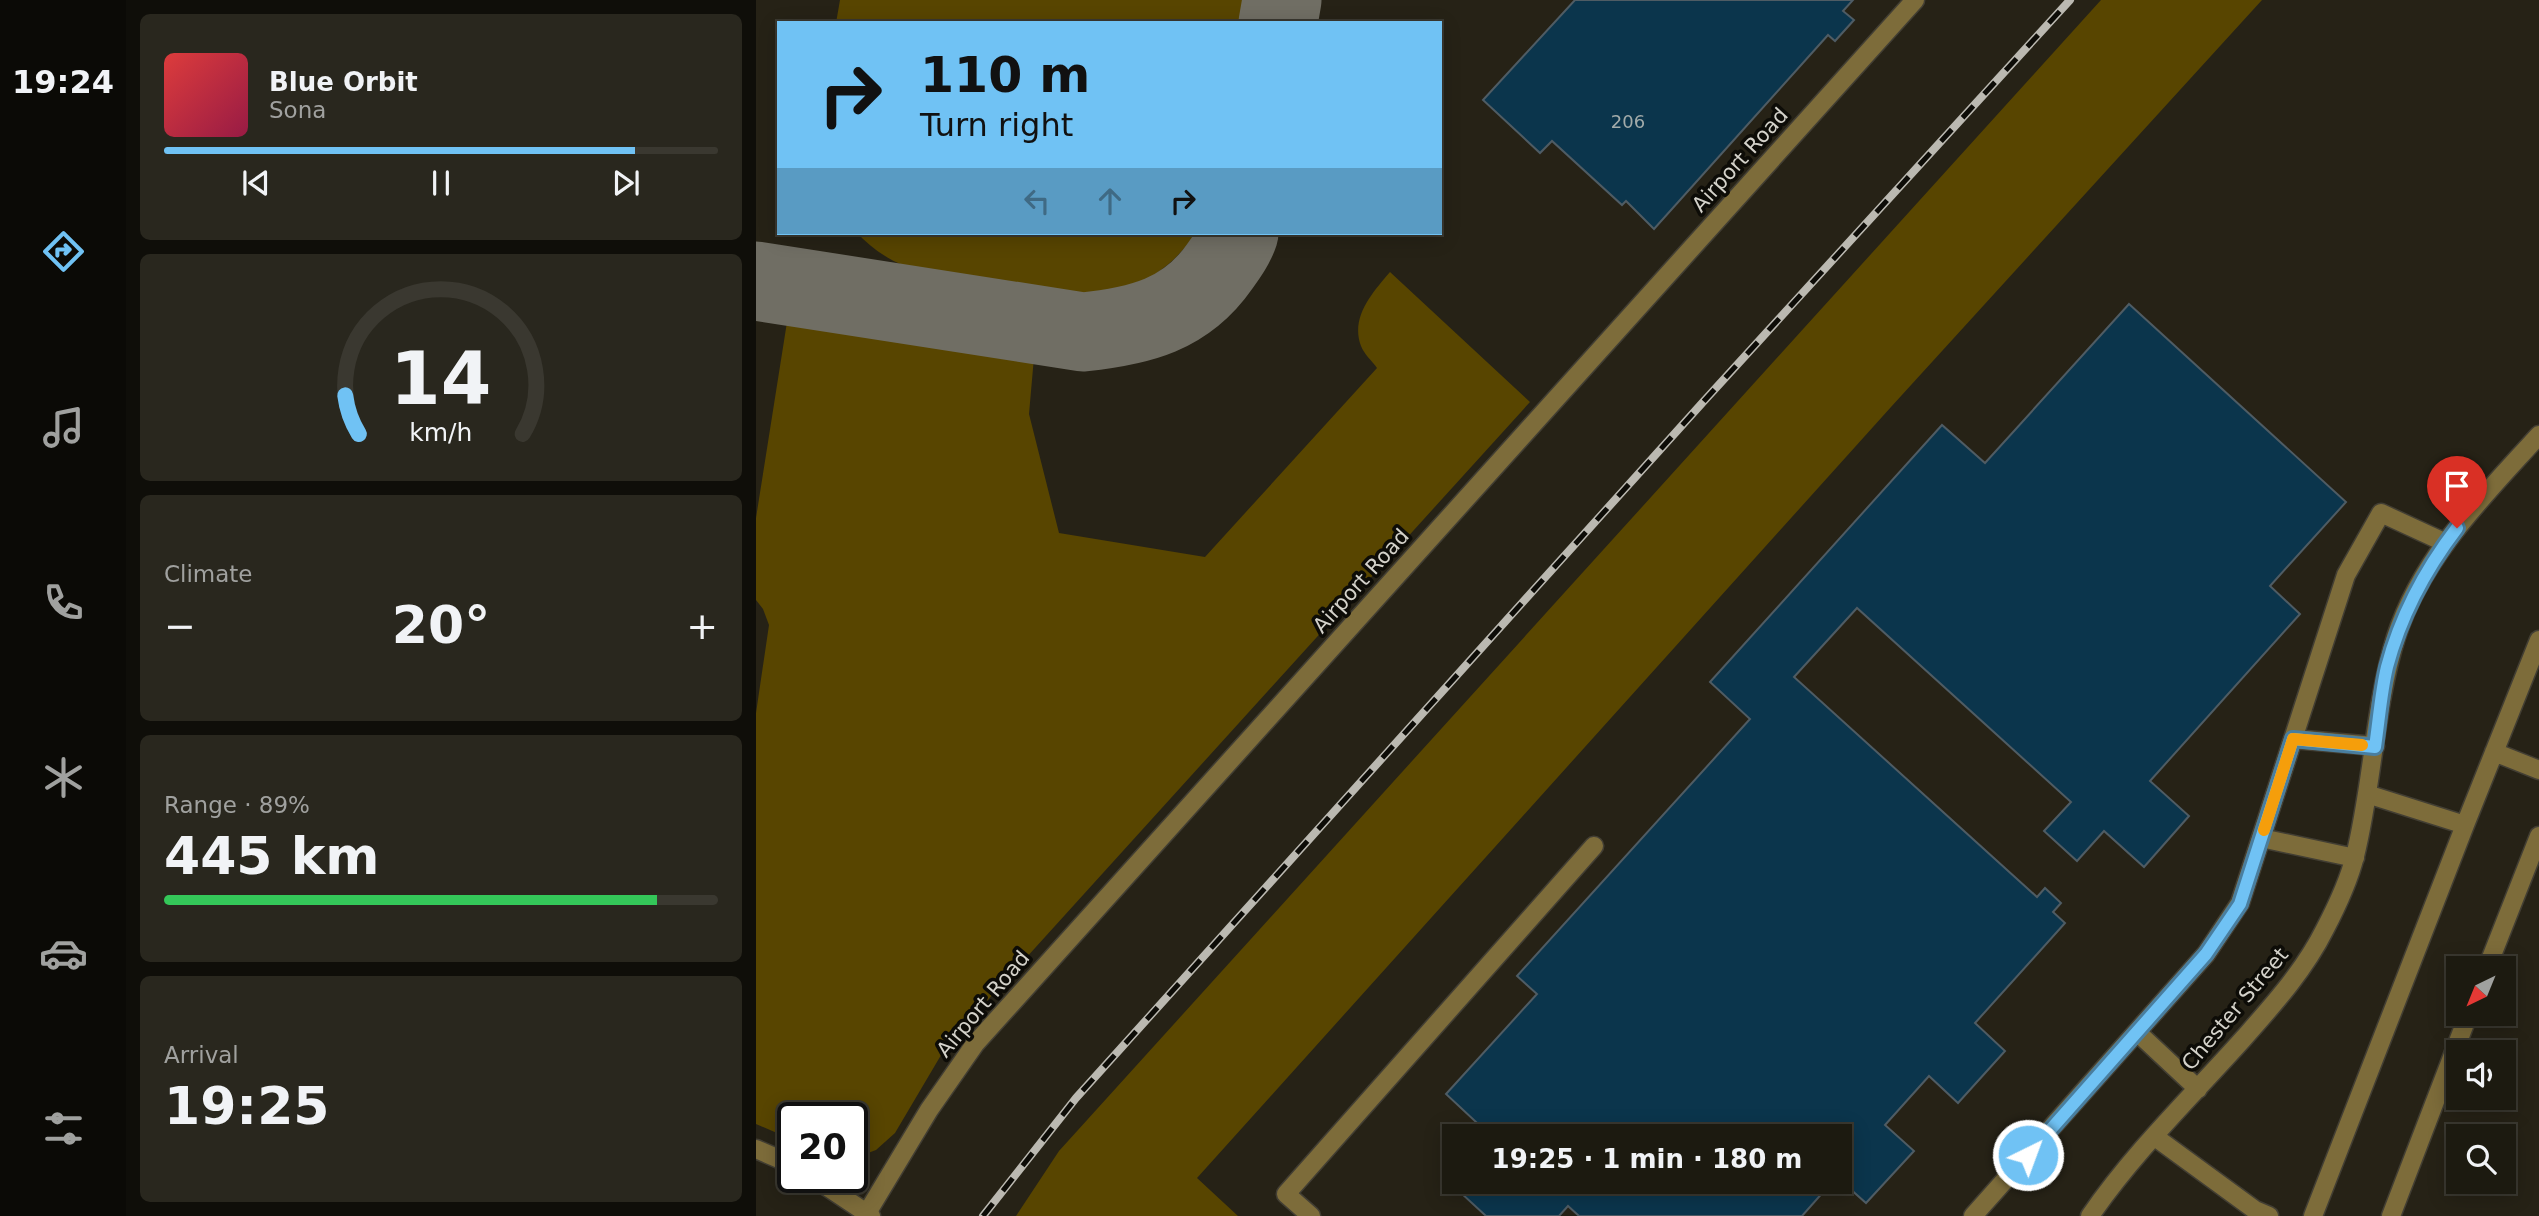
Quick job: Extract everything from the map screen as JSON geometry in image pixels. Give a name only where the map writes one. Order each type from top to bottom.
[{"type":"street","name":"Airport Road","points":[[869,1214],[929,1110],[975,1044],[1915,0]]},
{"type":"street","name":"Chester Street","points":[[2090,1216],[2105,1194],[2274,1005],[2301,970],[2325,929],[2355,858],[2387,669],[2397,634],[2415,590],[2469,512],[2539,435]]},
{"type":"street","points":[[1973,1216],[2206,954],[2240,904],[2346,575],[2381,513],[2446,543]]},
{"type":"street","points":[[2313,1216],[2539,640]]},
{"type":"street","points":[[2293,739],[2375,747]]},
{"type":"street","points":[[2494,752],[2539,770]]},
{"type":"street","points":[[2367,794],[2465,825]]},
{"type":"street","points":[[2492,956],[2539,836]]},
{"type":"street","points":[[2261,838],[2355,858]]},
{"type":"street","points":[[1311,1216],[1286,1194],[1594,846]]},
{"type":"street","points":[[2391,1216],[2464,1026]]},
{"type":"street","points":[[2137,1032],[2198,1089]]},
{"type":"street","points":[[2155,1137],[2255,1210],[2269,1216]]},
{"type":"street","points":[[756,1149],[777,1158]]},
{"type":"street","points":[[837,1193],[869,1214]]},
{"type":"shaded area","points":[[840,0],[1245,0],[1242,21],[836,21]]},
{"type":"shaded area","points":[[2101,0],[2262,0],[1891,407],[1197,1178],[1238,1216],[1016,1216],[1059,1151]]},
{"type":"shaded area","points":[[859,235],[1194,235],[1174,259],[1147,279],[1110,292],[1091,293],[1025,288],[920,270],[905,266],[873,248]]},
{"type":"shaded area","points":[[1390,272],[1530,402],[947,1045],[895,1133],[876,1150],[868,1153],[868,1102],[777,1102],[777,1133],[756,1124],[756,713],[769,625],[756,600],[756,518],[787,322],[1034,357],[1029,414],[1059,533],[1205,557],[1377,368],[1361,346],[1358,325],[1365,306]]},
{"type":"building","points":[[1575,0],[1853,0],[1843,11],[1854,20],[1835,41],[1828,35],[1654,229],[1626,201],[1622,205],[1552,141],[1540,153],[1483,100]]},
{"type":"building","points":[[2129,304],[2346,502],[2270,586],[2300,614],[2150,781],[2189,816],[2144,867],[2104,831],[2077,861],[2044,831],[2071,802],[1857,608],[1794,677],[2037,897],[2045,888],[2061,903],[2053,912],[2065,923],[1975,1023],[2005,1051],[1958,1103],[1929,1076],[1885,1125],[1914,1151],[1866,1203],[1852,1191],[1852,1124],[1478,1124],[1446,1094],[1537,994],[1517,976],[1750,719],[1710,682],[1942,425],[1985,463]]},
{"type":"building","points":[[1462,1194],[1821,1194],[1802,1216],[1579,1216],[1568,1206],[1559,1216],[1486,1216]]},
{"type":"taxiway","points":[[1278,21],[1282,0]]},
{"type":"taxiway","points":[[756,281],[1083,332],[1124,326],[1177,307],[1207,283],[1238,235]]},
{"type":"railway","points":[[983,1216],[1076,1098],[1704,401],[2070,0]]},
{"type":"slow traffic","points":[[2264,830],[2293,739],[2362,745]]},
{"type":"route","points":[[2028,1155],[2206,954],[2240,904],[2293,739],[2375,747],[2387,669],[2397,634],[2415,590],[2457,528]]}]
